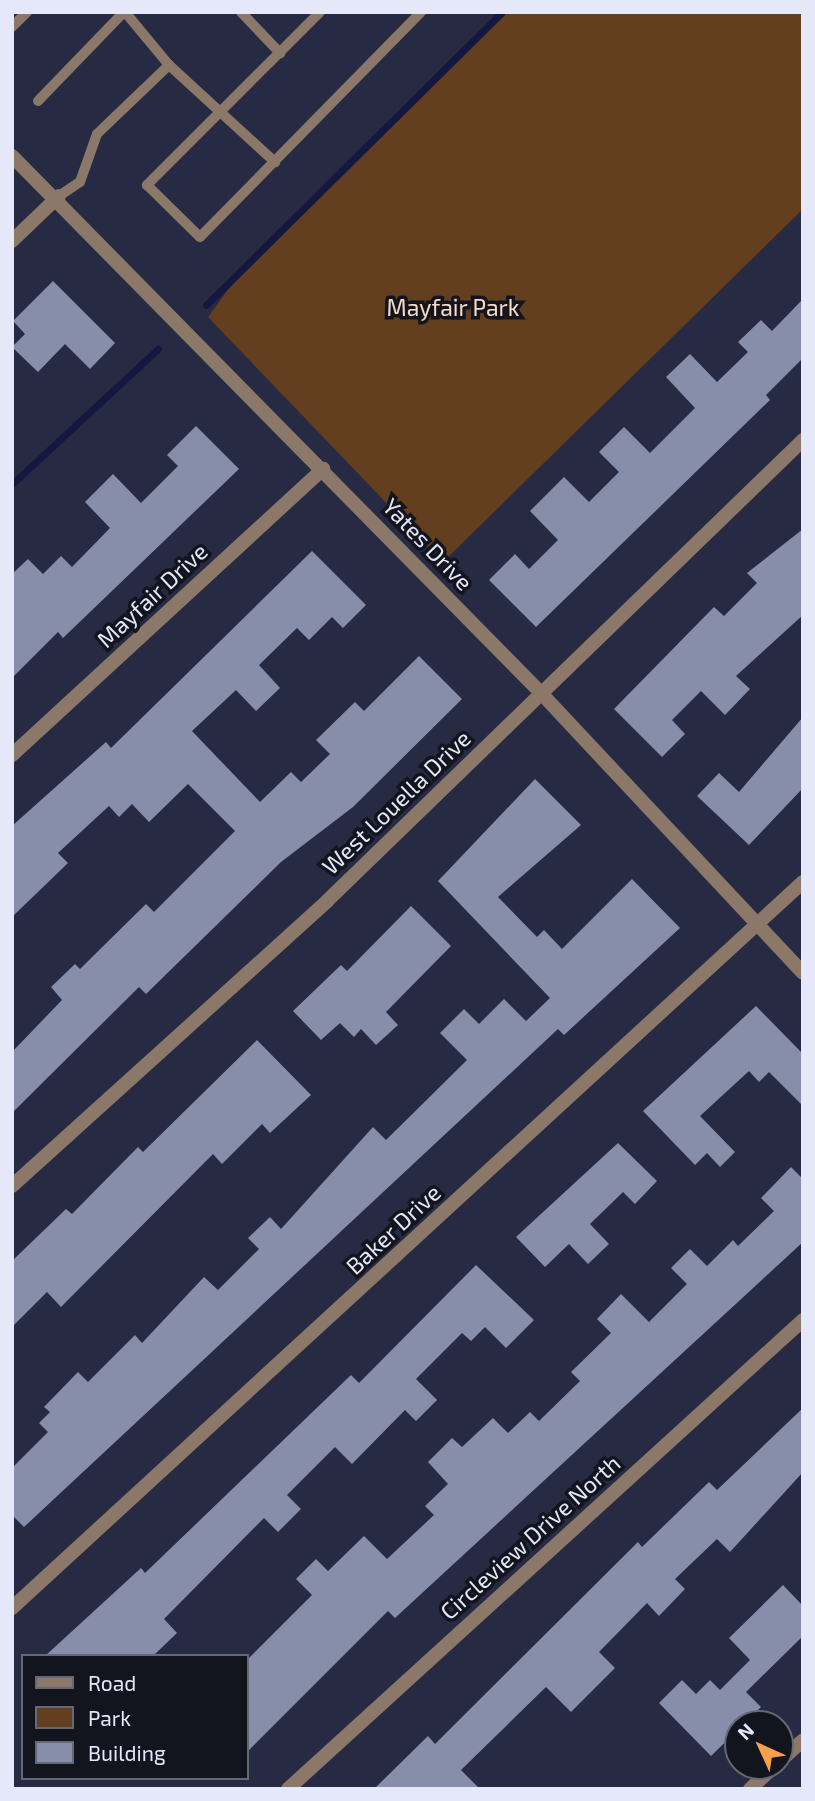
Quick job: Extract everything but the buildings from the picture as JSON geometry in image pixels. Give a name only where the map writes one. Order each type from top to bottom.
[{"type":"street","name":"Yates Drive","points":[[12,156],[59,197],[541,693],[803,973]]},
{"type":"street","points":[[12,241],[59,197]]},
{"type":"street","name":"West Louella Drive","points":[[12,1186],[327,901],[803,440]]},
{"type":"street","name":"Mayfair Drive","points":[[12,755],[323,469]]},
{"type":"street","name":"Baker Drive","points":[[12,1608],[803,882]]},
{"type":"street","name":"Circleview Drive North","points":[[288,1789],[803,1320]]},
{"type":"lane","points":[[12,27],[27,12]]},
{"type":"lane","points":[[38,102],[124,12],[169,65],[275,162]]},
{"type":"lane","points":[[241,12],[280,52]]},
{"type":"lane","points":[[320,12],[147,185],[200,237],[421,12]]},
{"type":"lane","points":[[59,197],[80,182],[97,134],[169,65]]},
{"type":"green space","name":"Mayfair Park","points":[[503,12],[803,12],[803,209],[443,562],[208,317],[249,261]]},
{"type":"waterway","points":[[206,305],[502,12]]},
{"type":"waterway","points":[[12,484],[158,349]]}]
